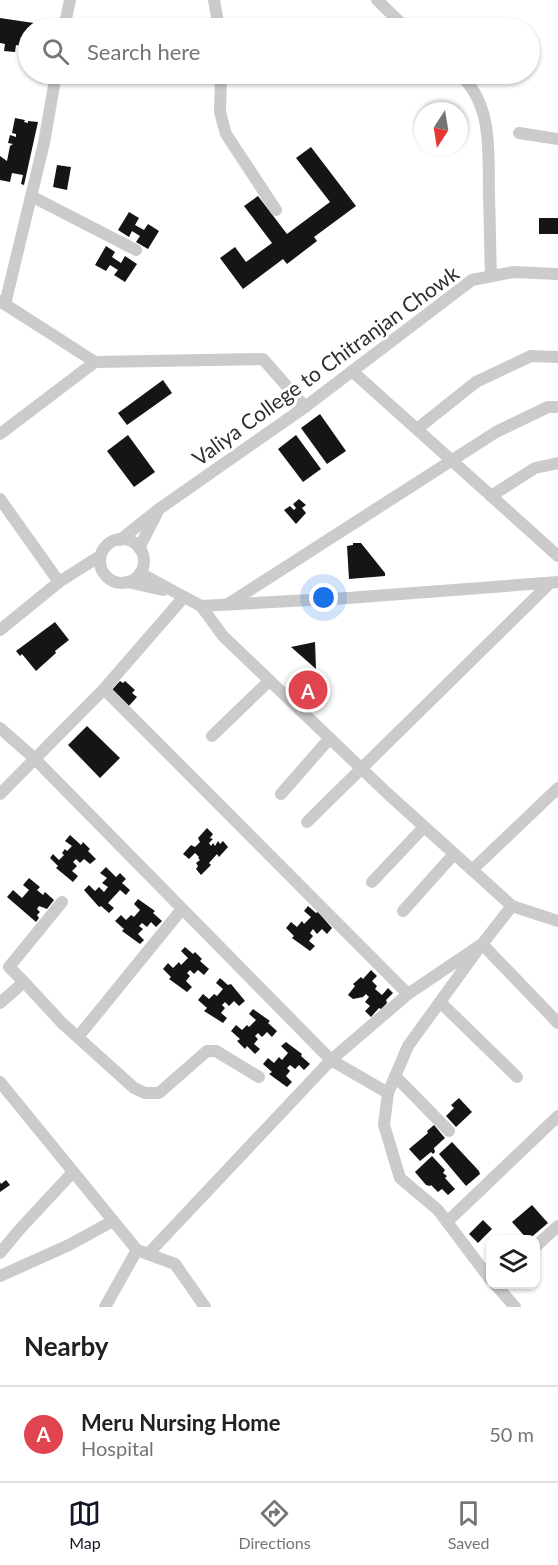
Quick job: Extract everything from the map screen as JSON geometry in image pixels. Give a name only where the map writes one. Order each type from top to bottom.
[{"type":"street","points":[[66,18],[70,0]]},
{"type":"street","points":[[214,0],[217,18]]},
{"type":"street","points":[[377,0],[396,18]]},
{"type":"street","points":[[54,84],[44,143],[2,302],[95,362],[263,359],[305,407]]},
{"type":"street","points":[[221,84],[220,112],[226,134],[276,210]]},
{"type":"street","points":[[468,84],[478,100],[488,135],[491,276]]},
{"type":"street","points":[[519,133],[558,139]]},
{"type":"street","points":[[31,196],[136,250]]},
{"type":"street","name":"Valiya College to Chitranjan Chowk","points":[[120,540],[159,509],[305,407],[472,280],[513,272],[558,274]]},
{"type":"street","points":[[417,429],[476,382],[531,356],[558,357]]},
{"type":"street","points":[[0,434],[95,362]]},
{"type":"street","points":[[352,371],[558,556]]},
{"type":"street","points":[[227,605],[451,460],[507,427],[548,407],[558,407]]},
{"type":"street","points":[[491,496],[535,468],[558,463]]},
{"type":"street","points":[[0,499],[64,579]]},
{"type":"street","name":"Valiya College to Chitranjan Chowk","points":[[139,548],[159,509]]},
{"type":"street","points":[[0,630],[64,579],[100,556],[108,545],[120,540],[134,543],[139,548],[143,560],[140,573],[127,582]]},
{"type":"street","points":[[100,556],[101,568],[114,581],[127,582],[178,595]]},
{"type":"street","points":[[64,579],[104,573]]},
{"type":"street","points":[[140,573],[201,606],[348,598],[554,582]]},
{"type":"street","points":[[307,822],[554,582]]},
{"type":"street","points":[[0,794],[104,689],[178,595]]},
{"type":"street","points":[[201,606],[223,636],[269,681],[512,906],[558,921]]},
{"type":"street","points":[[212,736],[269,681]]},
{"type":"street","points":[[104,689],[408,994]]},
{"type":"street","points":[[0,728],[34,758],[331,1060],[388,1093]]},
{"type":"street","points":[[281,794],[330,738]]},
{"type":"street","points":[[472,870],[558,788]]},
{"type":"street","points":[[372,882],[424,826]]},
{"type":"street","points":[[403,911],[454,854]]},
{"type":"street","points":[[62,902],[9,967],[78,1037],[135,1088],[146,1093],[159,1093],[207,1052],[216,1051],[259,1077]]},
{"type":"street","points":[[486,1274],[438,1210],[400,1178],[384,1125],[388,1093],[408,1046],[512,906]]},
{"type":"street","points":[[78,1037],[182,909]]},
{"type":"street","points":[[105,1307],[143,1252],[331,1060],[408,994],[482,944]]},
{"type":"street","points":[[482,944],[558,1023]]},
{"type":"street","points":[[0,1003],[24,982]]},
{"type":"street","points":[[440,1002],[517,1077]]},
{"type":"street","points":[[395,1076],[449,1131]]},
{"type":"street","points":[[0,1082],[113,1221],[143,1252],[175,1264],[205,1307]]},
{"type":"street","points":[[447,1222],[558,1116]]},
{"type":"street","points":[[0,1253],[73,1172]]},
{"type":"street","points":[[0,1276],[69,1245],[113,1221]]},
{"type":"street","points":[[540,1242],[558,1226]]},
{"type":"street","points":[[499,1289],[515,1307]]},
{"type":"building","points":[[0,18],[18,21],[18,45],[16,45],[15,52],[4,51],[5,44],[0,43]]},
{"type":"building","points":[[15,118],[28,123],[28,121],[38,122],[24,185],[21,184],[23,175],[12,173],[10,182],[0,180],[0,156],[7,161],[10,146],[13,144],[8,143],[10,135],[16,137],[16,134],[12,133]]},
{"type":"building","points":[[311,147],[356,206],[314,237],[317,241],[287,264],[283,259],[243,289],[220,258],[235,247],[246,262],[272,243],[244,206],[258,196],[287,234],[330,202],[296,158]]},
{"type":"building","points":[[57,165],[71,167],[67,190],[53,187]]},
{"type":"building","points":[[129,212],[139,218],[135,225],[144,230],[148,224],[159,231],[148,249],[136,242],[140,236],[132,231],[129,237],[118,230]]},
{"type":"building","points":[[539,218],[558,218],[558,234],[539,234]]},
{"type":"building","points":[[106,246],[115,252],[112,257],[121,263],[125,256],[137,264],[125,282],[114,275],[118,270],[110,265],[106,271],[95,265]]},
{"type":"building","points":[[163,380],[172,393],[127,425],[118,413]]},
{"type":"building","points":[[320,414],[346,451],[327,464],[301,428]]},
{"type":"building","points":[[128,435],[155,472],[134,487],[107,451]]},
{"type":"building","points":[[296,435],[321,469],[303,482],[278,449]]},
{"type":"building","points":[[299,499],[306,505],[302,508],[306,513],[296,524],[284,510],[290,506],[294,510],[296,508],[293,504]]},
{"type":"building","points":[[361,543],[385,576],[349,579],[347,546]]},
{"type":"building","points":[[55,622],[69,640],[36,671],[22,654],[20,656],[16,651]]},
{"type":"building","points":[[315,642],[316,669],[291,647]]},
{"type":"building","points":[[311,672],[326,685],[305,708],[291,695]]},
{"type":"building","points":[[120,681],[123,683],[125,681],[135,690],[132,693],[137,697],[127,708],[110,692]]},
{"type":"building","points":[[87,726],[120,758],[100,778],[68,745]]},
{"type":"building","points":[[207,828],[213,834],[210,838],[213,839],[209,843],[211,846],[213,843],[215,846],[218,841],[220,844],[223,841],[228,847],[219,857],[217,854],[209,863],[211,865],[201,875],[196,869],[199,857],[195,853],[189,859],[183,854],[191,845],[195,847],[200,842],[198,838]]},
{"type":"building","points":[[70,835],[81,845],[83,842],[96,859],[90,864],[84,859],[80,863],[76,859],[73,862],[77,866],[72,871],[78,876],[73,882],[56,868],[58,866],[50,858],[53,854],[59,860],[64,855],[62,853],[65,849],[67,851],[72,846],[65,841]]},
{"type":"building","points":[[106,867],[116,877],[120,873],[126,879],[122,883],[130,890],[126,895],[120,890],[108,903],[114,908],[109,913],[101,906],[99,907],[84,890],[89,885],[95,891],[99,887],[104,892],[108,887],[102,883],[107,878],[100,873]]},
{"type":"building","points":[[29,878],[40,887],[37,890],[43,895],[45,892],[54,900],[47,909],[39,906],[37,909],[40,912],[37,915],[39,918],[36,922],[7,897],[13,890],[22,898],[29,890],[23,885]]},
{"type":"building","points":[[138,899],[155,911],[153,913],[162,921],[156,927],[151,922],[147,927],[142,923],[139,926],[143,929],[138,934],[144,940],[140,944],[122,931],[124,929],[115,921],[121,915],[126,920],[131,915],[134,917],[140,910],[134,904]]},
{"type":"building","points":[[308,906],[316,913],[318,912],[332,928],[327,934],[322,929],[317,934],[313,929],[310,933],[313,936],[309,941],[315,946],[310,951],[292,938],[294,936],[286,928],[291,922],[297,927],[302,921],[304,924],[311,917],[304,911]]},
{"type":"building","points":[[185,947],[193,954],[195,952],[202,959],[200,961],[209,969],[204,975],[198,970],[194,974],[190,970],[187,973],[190,976],[186,981],[192,987],[187,992],[169,979],[171,977],[163,969],[168,963],[173,968],[179,962],[181,965],[188,958],[181,951]]},
{"type":"building","points":[[371,970],[377,976],[372,981],[377,986],[375,989],[382,995],[388,988],[393,993],[386,1000],[387,1003],[371,1017],[365,1011],[370,1006],[365,1002],[369,997],[366,994],[353,999],[348,995],[355,986],[353,984],[361,977],[363,979]]},
{"type":"building","points":[[220,978],[228,985],[231,984],[245,1001],[239,1006],[234,1001],[229,1006],[225,1002],[222,1005],[225,1008],[221,1013],[227,1018],[223,1023],[204,1011],[207,1008],[198,1000],[203,994],[209,999],[214,994],[217,996],[223,989],[216,983]]},
{"type":"building","points":[[253,1009],[270,1021],[268,1023],[277,1031],[272,1037],[267,1032],[262,1037],[258,1033],[255,1036],[258,1039],[254,1044],[260,1049],[255,1054],[247,1046],[245,1049],[237,1041],[240,1039],[231,1031],[236,1025],[242,1030],[247,1025],[249,1027],[256,1020],[249,1014]]},
{"type":"building","points":[[286,1042],[302,1054],[301,1056],[310,1064],[304,1070],[299,1065],[295,1069],[290,1065],[287,1068],[290,1071],[286,1076],[292,1082],[287,1087],[269,1074],[272,1072],[263,1064],[268,1058],[274,1063],[279,1057],[282,1060],[288,1053],[281,1046]]},
{"type":"building","points":[[459,1098],[472,1112],[456,1127],[446,1116],[454,1108],[451,1105]]},
{"type":"building","points":[[434,1125],[445,1138],[434,1148],[433,1154],[431,1152],[420,1161],[409,1149]]},
{"type":"building","points":[[452,1142],[480,1174],[466,1186],[439,1154]]},
{"type":"building","points":[[432,1156],[445,1170],[443,1173],[447,1176],[445,1178],[455,1189],[448,1195],[442,1189],[438,1192],[431,1185],[426,1185],[415,1172]]},
{"type":"building","points":[[6,1180],[10,1185],[0,1192],[0,1182],[1,1184]]},
{"type":"building","points":[[532,1205],[548,1223],[534,1235],[524,1235],[512,1222]]},
{"type":"building","points":[[483,1220],[492,1229],[478,1243],[469,1234]]},
{"type":"place","name":"Meru Nursing Home","points":[[308,690]]}]
